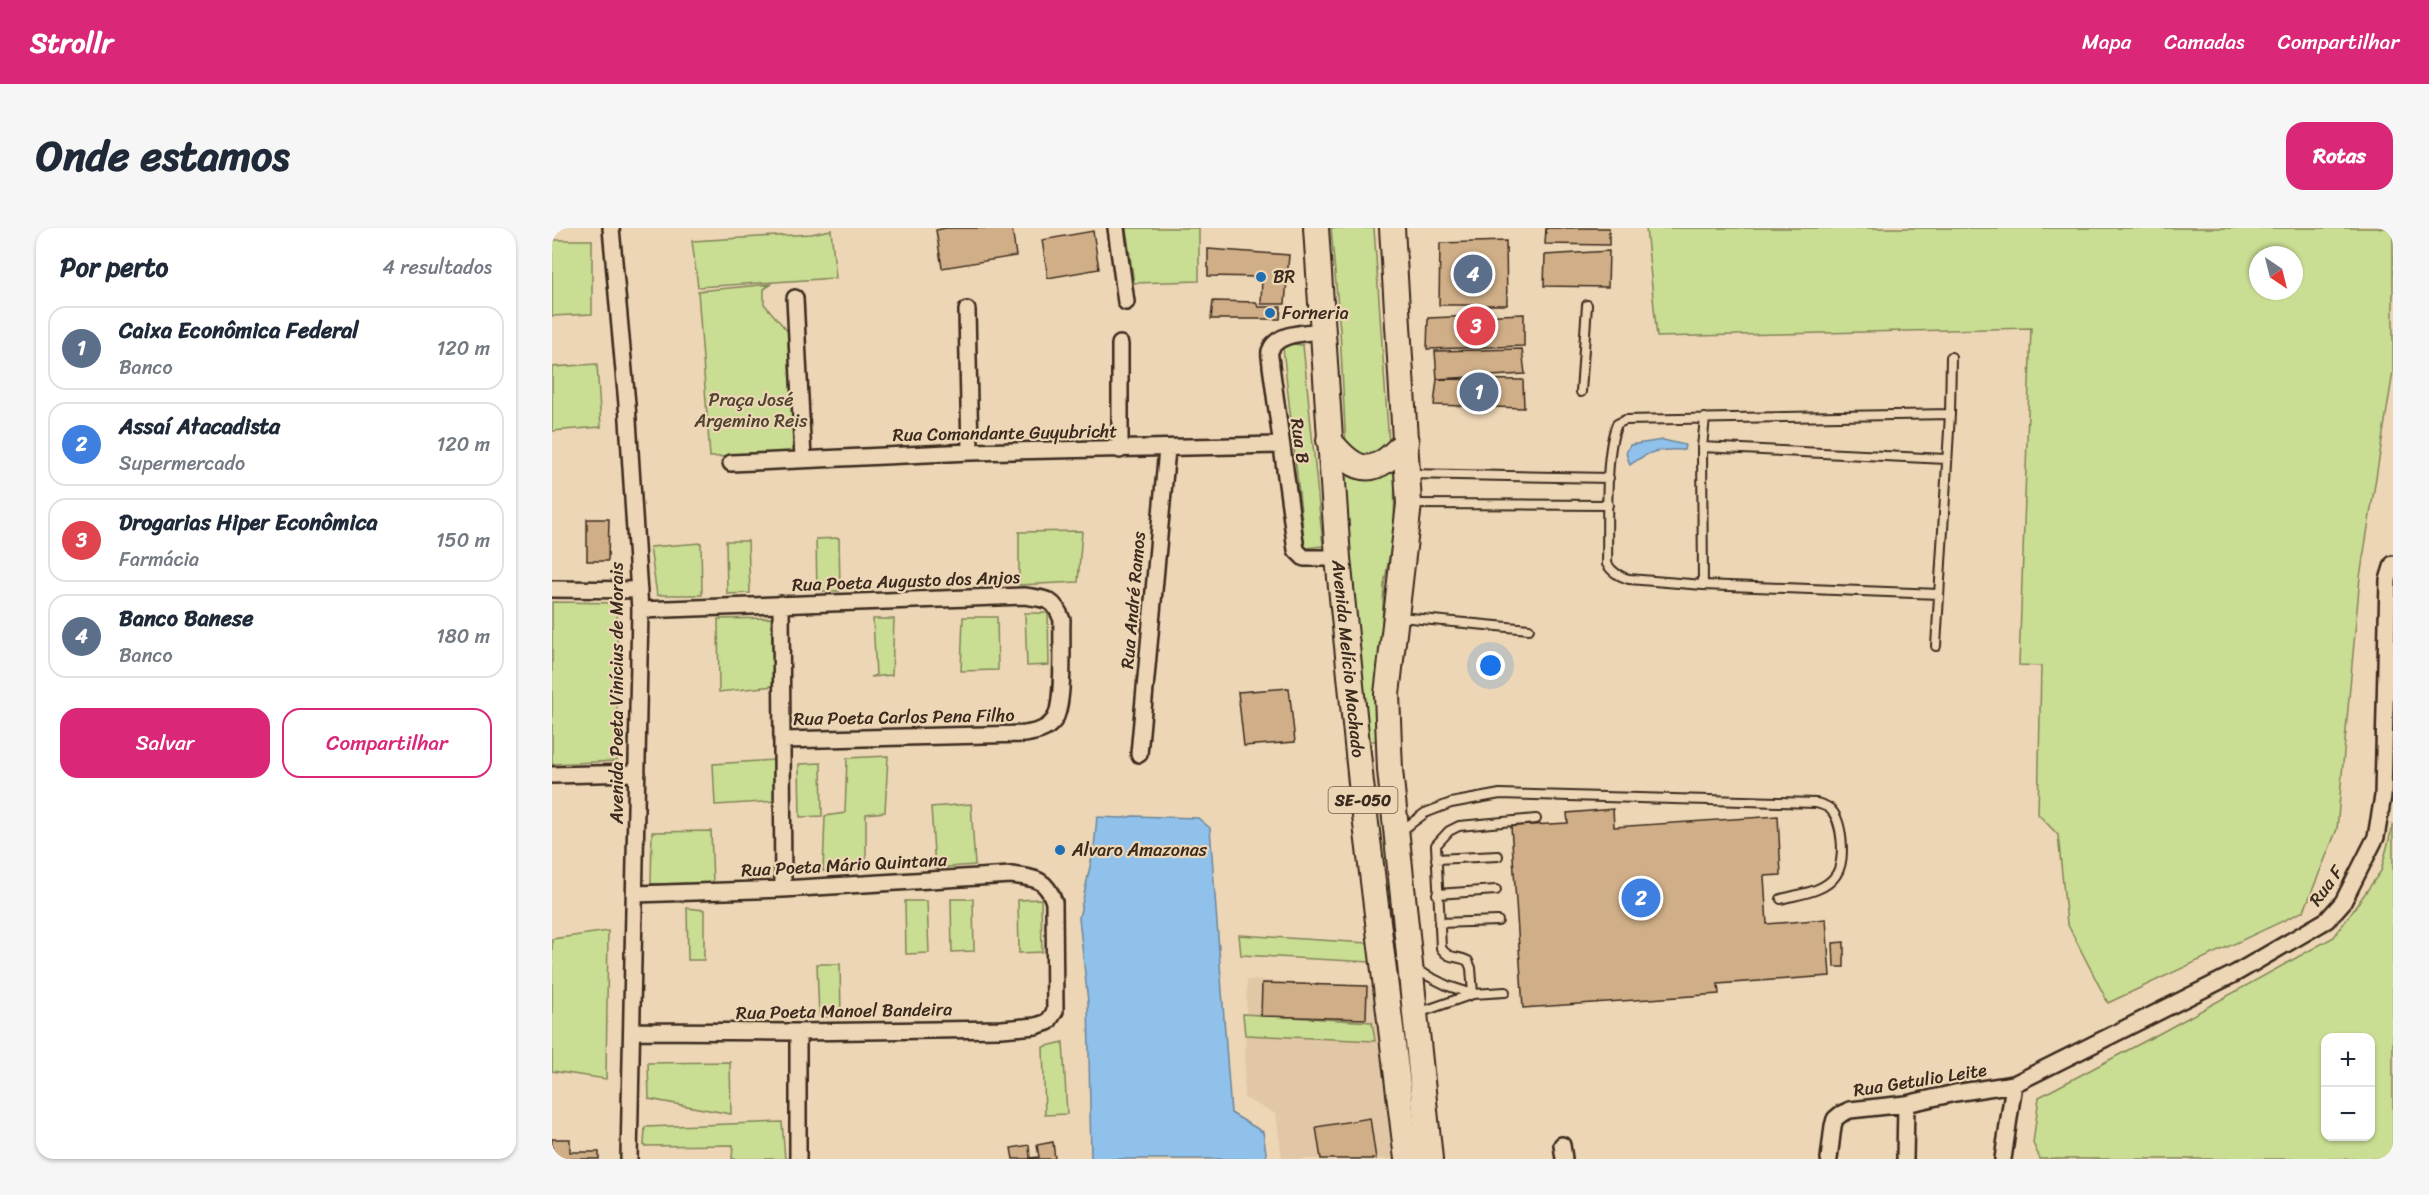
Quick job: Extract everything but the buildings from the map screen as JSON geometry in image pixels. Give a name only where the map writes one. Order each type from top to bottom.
[{"type":"main road","name":"Avenida Melício Machado","points":[[1316,228],[1338,558],[1361,783],[1407,1159]]},
{"type":"main road","name":"Avenida Melício Machado","points":[[1392,228],[1409,504],[1387,694],[1390,770],[1413,1014],[1430,1159]]},
{"type":"main road","points":[[1329,440],[1352,465],[1365,468],[1376,467],[1391,458],[1406,441]]},
{"type":"street","name":"Avenida Poeta Vinícius de Morais","points":[[611,228],[627,404],[640,610],[628,1159]]},
{"type":"street","points":[[1116,228],[1126,302]]},
{"type":"street","points":[[795,298],[803,458]]},
{"type":"street","points":[[967,310],[970,452]]},
{"type":"street","name":"Rua B","points":[[1323,331],[1284,337],[1276,342],[1270,351],[1280,445],[1296,550],[1304,558],[1338,558]]},
{"type":"street","points":[[1120,344],[1120,450]]},
{"type":"street","name":"Rua Comandante Guyubricht","points":[[731,463],[970,452],[1280,445]]},
{"type":"street","name":"Rua André Ramos","points":[[1139,754],[1167,449]]},
{"type":"street","name":"Rua F","points":[[2014,1084],[2277,951],[2327,920],[2343,902],[2376,837],[2383,796],[2388,580],[2393,564]]},
{"type":"street","points":[[552,589],[639,590]]},
{"type":"street","name":"Rua Poeta Augusto dos Anjos","points":[[640,610],[1024,596],[1044,599],[1054,603],[1062,620],[1059,710],[1049,726],[1039,732],[1025,734]]},
{"type":"street","points":[[781,604],[783,890]]},
{"type":"street","name":"Rua Poeta Carlos Pena Filho","points":[[783,740],[1025,734]]},
{"type":"street","points":[[552,776],[637,773]]},
{"type":"street","name":"Rua Poeta Mário Quintana","points":[[635,894],[783,890],[1011,875],[1043,882],[1050,890],[1054,902],[1056,992],[1052,1018]]},
{"type":"street","name":"Rua Poeta Manoel Bandeira","points":[[632,1031],[798,1032],[1002,1029],[1036,1026],[1052,1018]]},
{"type":"street","points":[[798,1032],[798,1159]]},
{"type":"street","points":[[2003,1159],[2014,1084]]},
{"type":"street","name":"Rua Getulio Leite","points":[[1829,1159],[1835,1119],[1850,1110],[1906,1104],[1954,1093],[2014,1084]]},
{"type":"street","points":[[1905,1159],[1906,1104]]},
{"type":"lane","points":[[1581,392],[1587,305]]},
{"type":"lane","points":[[1936,646],[1950,414],[1951,357]]},
{"type":"lane","points":[[1939,594],[1703,585],[1629,579],[1612,571],[1607,564],[1609,477],[1613,432],[1617,424],[1625,420],[1950,414]]},
{"type":"lane","points":[[1703,585],[1702,447],[1705,418]]},
{"type":"lane","points":[[1702,447],[1946,459]]},
{"type":"lane","points":[[1408,474],[1609,477]]},
{"type":"lane","points":[[1409,504],[1608,505]]},
{"type":"lane","points":[[1395,617],[1529,629]]},
{"type":"lane","points":[[1396,835],[1425,813],[1451,803],[1500,794],[1816,803],[1830,809],[1840,826],[1843,856],[1837,875],[1821,888],[1781,899]]},
{"type":"lane","points":[[1473,993],[1470,963],[1464,958],[1452,958],[1441,948],[1435,850],[1441,838],[1459,826],[1536,819]]},
{"type":"lane","points":[[1436,859],[1498,856]]},
{"type":"lane","points":[[1437,894],[1496,890]]},
{"type":"lane","points":[[1439,923],[1498,921]]},
{"type":"lane","points":[[1409,965],[1430,978],[1473,993],[1506,993]]},
{"type":"lane","points":[[1413,1014],[1473,993]]},
{"type":"shaded area","points":[[1247,980],[1373,986],[1397,1159],[1282,1159],[1276,1114],[1244,1098]]},
{"type":"green space","points":[[1126,228],[1199,228],[1199,281],[1134,283]]},
{"type":"green space","points":[[1331,228],[1374,228],[1389,444],[1365,461],[1346,448],[1340,330]]},
{"type":"green space","points":[[1646,228],[2393,228],[2393,372],[2360,577],[2337,829],[2304,911],[2108,1003],[2067,923],[2058,835],[2038,814],[2041,666],[2019,665],[2031,328],[1657,337]]},
{"type":"green space","points":[[831,230],[836,278],[698,287],[692,241],[811,234]]},
{"type":"green space","points":[[552,240],[592,240],[592,314],[552,316]]},
{"type":"green space","name":"Praça José Argemino Reis","points":[[772,284],[764,289],[764,304],[790,334],[799,454],[710,457],[698,291]]},
{"type":"green space","points":[[1291,344],[1303,345],[1323,546],[1305,548],[1283,348]]},
{"type":"green space","points":[[597,364],[601,427],[552,431],[552,367]]},
{"type":"green space","points":[[1395,468],[1394,531],[1384,585],[1376,741],[1366,741],[1335,470],[1360,480],[1372,480]]},
{"type":"green space","points":[[1082,531],[1078,582],[1019,585],[1019,532]]},
{"type":"green space","points":[[839,538],[840,591],[817,591],[816,539]]},
{"type":"green space","points":[[726,541],[748,541],[750,593],[727,594]]},
{"type":"green space","points":[[701,543],[702,595],[657,595],[650,547]]},
{"type":"green space","points":[[552,602],[617,603],[617,761],[552,764]]},
{"type":"green space","points":[[1025,613],[1048,613],[1049,665],[1027,666]]},
{"type":"green space","points":[[963,617],[997,617],[998,670],[961,671]]},
{"type":"green space","points":[[771,618],[774,686],[719,692],[718,619]]},
{"type":"green space","points":[[873,619],[894,619],[892,675],[871,677],[876,675]]},
{"type":"green space","points":[[888,756],[885,812],[866,814],[866,869],[823,871],[825,816],[845,813],[847,758]]},
{"type":"green space","points":[[774,760],[777,801],[715,805],[713,764]]},
{"type":"green space","points":[[821,763],[822,816],[800,817],[799,764]]},
{"type":"green space","points":[[971,804],[975,865],[935,868],[931,807]]},
{"type":"green space","points":[[2393,824],[2393,1159],[2040,1159],[2033,1143],[2039,1097],[2334,937],[2381,871]]},
{"type":"green space","points":[[711,831],[713,883],[651,884],[652,832]]},
{"type":"green space","points":[[951,899],[973,899],[974,951],[952,952]]},
{"type":"green space","points":[[1041,899],[1042,952],[1019,953],[1018,900]]},
{"type":"green space","points":[[905,901],[927,901],[929,953],[906,954]]},
{"type":"green space","points":[[687,908],[704,910],[704,960],[688,960]]},
{"type":"green space","points":[[608,931],[606,1079],[552,1071],[552,939]]},
{"type":"green space","points":[[1239,935],[1368,943],[1371,962],[1241,955]]},
{"type":"green space","points":[[817,964],[840,964],[841,1016],[819,1017]]},
{"type":"green space","points":[[1243,1014],[1372,1022],[1375,1041],[1245,1035]]},
{"type":"green space","points":[[1063,1042],[1067,1114],[1045,1115],[1043,1047]]},
{"type":"green space","points":[[730,1062],[731,1114],[649,1099],[648,1063]]},
{"type":"green space","points":[[782,1122],[785,1159],[732,1159],[733,1145],[644,1146],[645,1127]]},
{"type":"water","points":[[1663,440],[1685,445],[1684,450],[1655,452],[1643,456],[1630,465],[1626,453],[1630,445]]},
{"type":"water","points":[[1097,817],[1198,818],[1210,828],[1231,1113],[1263,1132],[1267,1159],[1091,1159],[1088,1002],[1079,918],[1094,848]]},
{"type":"place","name":"Banco Banese","points":[[1473,274]]},
{"type":"place","name":"BR","points":[[1261,277]]},
{"type":"place","name":"Forneria","points":[[1270,313]]},
{"type":"place","name":"Drogarias Hiper Econômica","points":[[1476,326]]},
{"type":"place","name":"Caixa Econômica Federal","points":[[1479,392]]},
{"type":"place","name":"Alvaro Amazonas","points":[[1060,850]]},
{"type":"place","name":"Assaí Atacadista","points":[[1641,898]]}]
